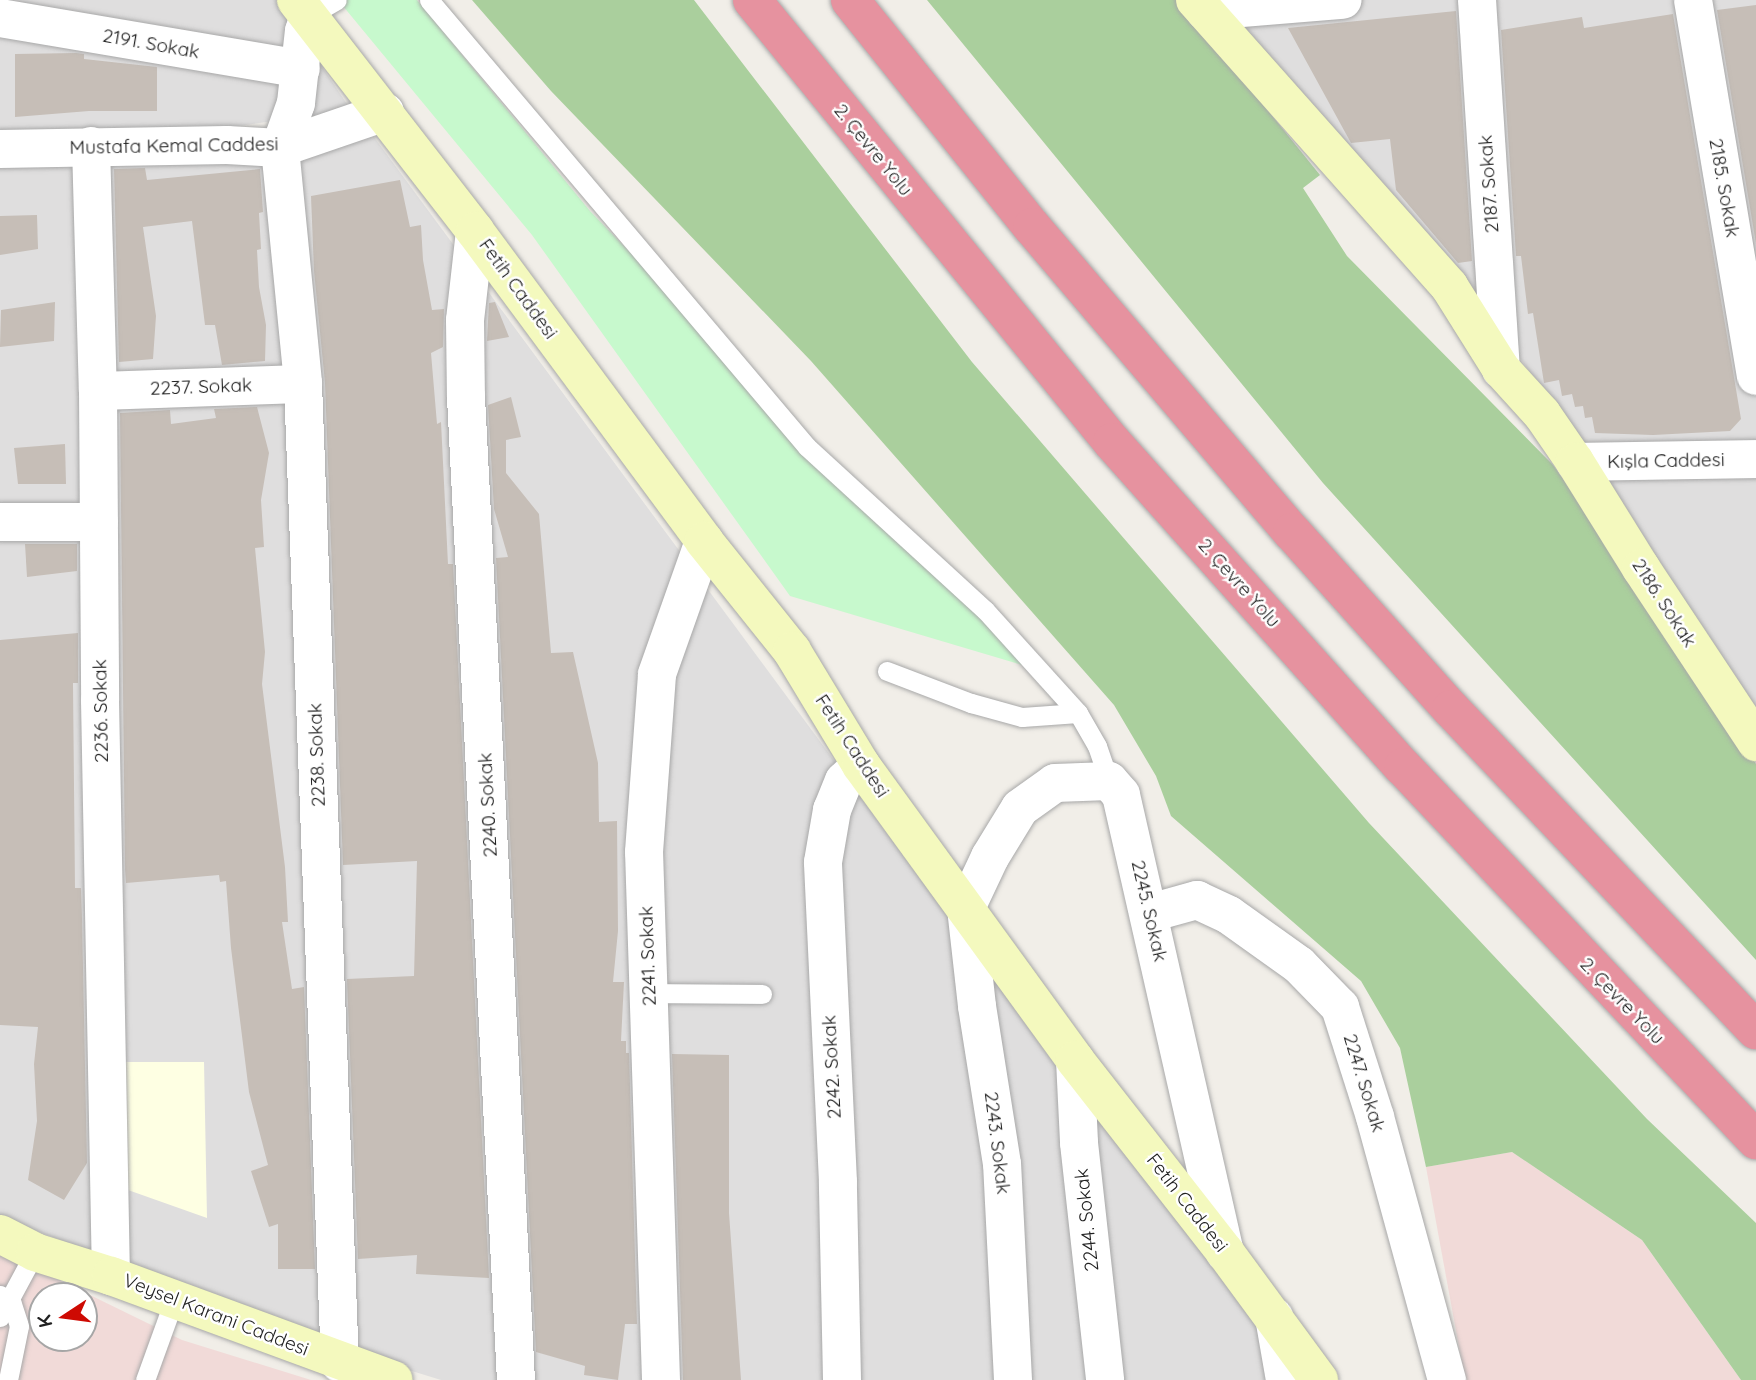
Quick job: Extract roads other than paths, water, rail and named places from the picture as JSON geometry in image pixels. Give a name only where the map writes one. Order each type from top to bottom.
[{"type":"highway","name":"2. Çevre Yolu","points":[[752,0],[1112,442],[1403,767],[1756,1140]]},
{"type":"highway","points":[[850,0],[1032,227],[1292,532],[1451,709],[1756,1030]]},
{"type":"main road","name":"Fetih Caddesi","points":[[314,5],[385,112],[704,541],[792,651],[860,765],[1075,1060],[1225,1252],[1319,1380]]},
{"type":"main road","name":"2186. Sokak","points":[[1200,6],[1449,286],[1501,369],[1542,414],[1575,462],[1640,568],[1756,742]]},
{"type":"main road","name":"Veysel Karani Caddesi","points":[[0,1234],[35,1252],[111,1276],[340,1363],[393,1380]]},
{"type":"street","points":[[1200,6],[1343,0]]},
{"type":"street","name":"2187. Sokak","points":[[1477,0],[1501,369]]},
{"type":"street","name":"2185. Sokak","points":[[1693,0],[1756,376]]},
{"type":"street","points":[[280,148],[296,103],[304,32],[314,5]]},
{"type":"street","name":"2191. Sokak","points":[[0,18],[301,69]]},
{"type":"street","name":"Mustafa Kemal Caddesi","points":[[0,149],[91,146],[280,148],[385,112]]},
{"type":"street","name":"2236. Sokak","points":[[91,146],[98,391],[111,1276]]},
{"type":"street","name":"2238. Sokak","points":[[280,148],[303,384],[340,1363]]},
{"type":"street","name":"2240. Sokak","points":[[475,230],[465,320],[466,397],[516,1380]]},
{"type":"street","name":"2237. Sokak","points":[[98,391],[303,384]]},
{"type":"street","name":"Kışla Caddesi","points":[[1575,462],[1756,459]]},
{"type":"street","points":[[0,522],[99,522]]},
{"type":"street","name":"2241. Sokak","points":[[661,1380],[645,852],[657,674],[704,541]]},
{"type":"street","name":"2242. Sokak","points":[[842,1380],[838,1182],[823,862],[832,810],[844,781],[860,765]]},
{"type":"street","points":[[966,908],[990,858],[1020,808],[1055,783],[1109,781]]},
{"type":"street","name":"2245. Sokak","points":[[1109,781],[1121,795],[1225,1252]]},
{"type":"street","name":"2247. Sokak","points":[[1150,913],[1197,900],[1229,915],[1299,965],[1340,1007],[1375,1117],[1447,1380]]},
{"type":"street","name":"2243. Sokak","points":[[966,908],[977,1006],[1002,1164],[1013,1380]]},
{"type":"street","name":"2244. Sokak","points":[[1075,1060],[1079,1143],[1105,1380]]},
{"type":"street","points":[[1273,1317],[1285,1380]]},
{"type":"lane","points":[[429,0],[807,447],[985,610],[1078,713],[1097,746],[1109,781]]},
{"type":"lane","points":[[887,671],[971,704],[1022,717],[1078,713]]},
{"type":"lane","points":[[649,993],[762,995]]},
{"type":"lane","points":[[8,1380],[19,1326],[4,1304],[35,1252]]},
{"type":"lane","points":[[145,1380],[174,1300]]}]
